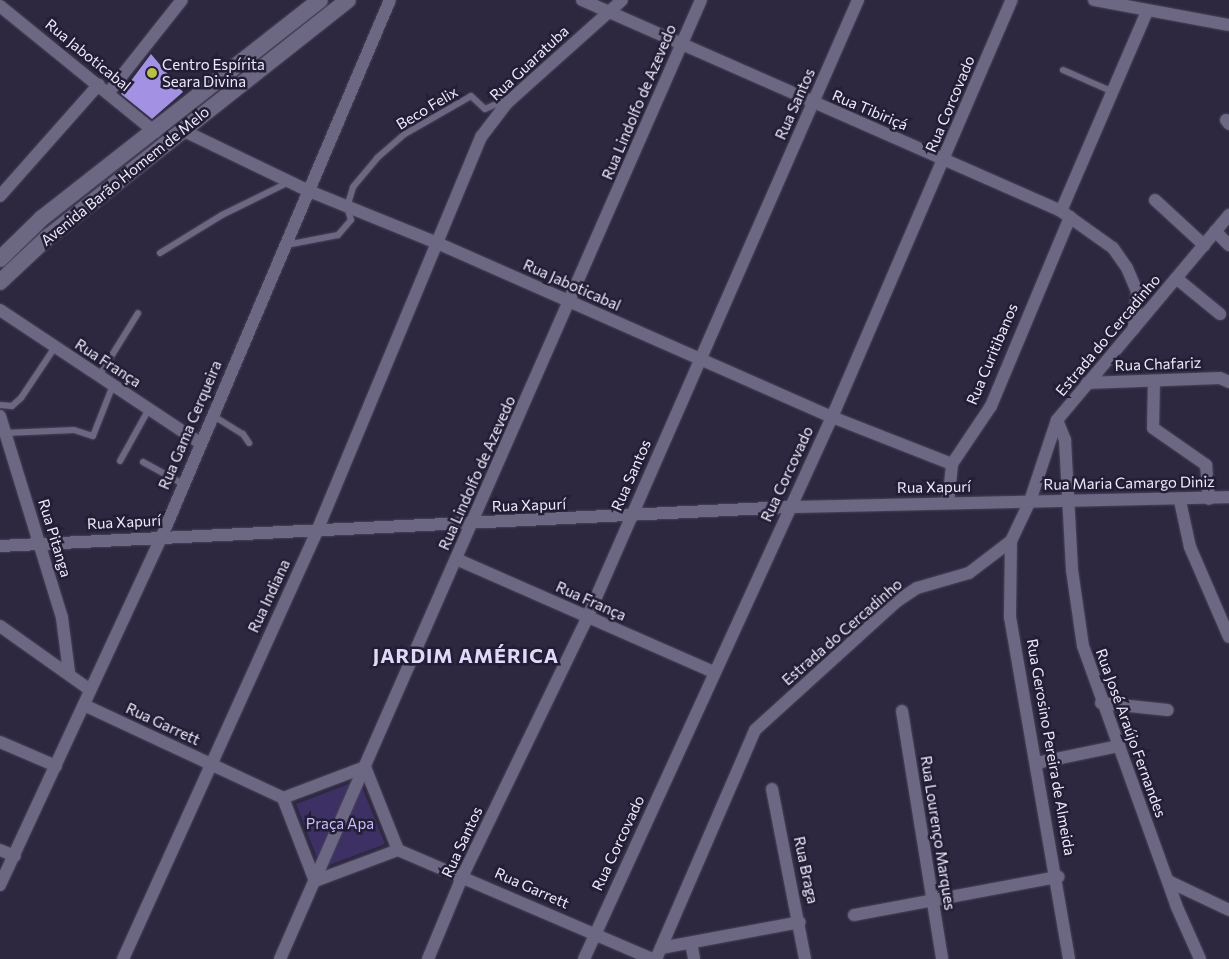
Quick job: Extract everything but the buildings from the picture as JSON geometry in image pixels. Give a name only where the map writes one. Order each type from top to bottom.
[{"type":"main road","name":"Avenida Barão Homem de Melo","points":[[0,258],[42,218],[155,132],[320,0]]},
{"type":"main road","name":"Avenida Barão Homem de Melo","points":[[0,282],[48,237],[348,0]]},
{"type":"street","points":[[0,196],[104,88],[182,0]]},
{"type":"street","name":"Rua Gama Cerqueira","points":[[0,885],[162,536],[199,442],[309,192],[390,0]]},
{"type":"street","name":"Rua Tibiriçá","points":[[582,0],[1065,214],[1113,248],[1127,268],[1137,292],[1134,329]]},
{"type":"street","name":"Rua Guaratuba","points":[[437,243],[481,137],[513,97],[622,0]]},
{"type":"street","name":"Rua Lindolfo de Azevedo","points":[[280,959],[471,524],[571,302],[701,0]]},
{"type":"street","name":"Rua Santos","points":[[428,959],[463,875],[587,618],[858,0]]},
{"type":"street","name":"Rua Corcovado","points":[[584,959],[832,417],[1012,0]]},
{"type":"street","points":[[1094,0],[1147,11],[1229,24]]},
{"type":"street","name":"Rua Jaboticabal","points":[[0,6],[104,88],[155,132]]},
{"type":"street","name":"Rua Curitibanos","points":[[948,503],[952,464],[991,406],[1113,92],[1147,11]]},
{"type":"street","name":"Rua Jaboticabal","points":[[182,130],[309,192],[437,243],[832,417],[952,464]]},
{"type":"street","points":[[1155,200],[1204,245]]},
{"type":"street","name":"Estrada do Cercadinho","points":[[658,954],[755,730],[896,602],[917,588],[969,573],[1011,541],[1030,501],[1058,420],[1229,215]]},
{"type":"street","points":[[1215,231],[1229,245]]},
{"type":"street","name":"Rua Indiana","points":[[123,959],[317,531],[437,243]]},
{"type":"street","points":[[1176,278],[1220,314]]},
{"type":"street","name":"Rua França","points":[[0,310],[199,442]]},
{"type":"street","name":"Rua Chafariz","points":[[1087,383],[1226,379]]},
{"type":"street","points":[[1154,381],[1153,428],[1206,465],[1210,499]]},
{"type":"street","name":"Rua Pitanga","points":[[0,416],[2,432],[40,543],[62,618],[69,672]]},
{"type":"street","name":"Rua José Araújo Fernandes","points":[[1058,420],[1065,440],[1070,501],[1072,570],[1083,646],[1101,703],[1119,746],[1168,881],[1200,959]]},
{"type":"street","name":"Rua Maria Camargo Diniz","points":[[1030,501],[1180,501],[1229,497]]},
{"type":"street","name":"Rua Xapurí","points":[[0,546],[162,536],[630,517],[790,507],[1030,501]]},
{"type":"street","points":[[1180,501],[1190,547],[1229,637]]},
{"type":"street","name":"Rua Gerosino Pereira de Almeida","points":[[1011,541],[1010,617],[1058,877],[1069,959]]},
{"type":"street","name":"Rua França","points":[[456,559],[714,672]]},
{"type":"street","points":[[0,626],[69,672],[90,690]]},
{"type":"street","points":[[1101,703],[1168,710]]},
{"type":"street","name":"Rua Garrett","points":[[84,705],[283,798]]},
{"type":"street","name":"Rua Lourenço Marques","points":[[902,711],[942,959]]},
{"type":"street","points":[[0,742],[56,766]]},
{"type":"street","points":[[1037,763],[1119,746]]},
{"type":"street","points":[[365,767],[398,850],[315,881],[283,798],[365,767]]},
{"type":"street","name":"Rua Braga","points":[[772,789],[806,959]]},
{"type":"street","points":[[0,850],[15,856]]},
{"type":"street","name":"Rua Garrett","points":[[398,850],[463,875],[652,959]]},
{"type":"street","points":[[854,915],[932,903],[1058,877]]},
{"type":"street","points":[[1168,881],[1229,910]]},
{"type":"street","points":[[658,954],[692,943],[800,922]]},
{"type":"street","points":[[692,943],[694,959]]},
{"type":"lane","points":[[1063,70],[1113,92]]},
{"type":"lane","name":"Beco Felix","points":[[286,245],[338,235],[351,220],[347,207],[352,187],[377,158],[405,134],[472,96],[485,109],[513,97]]},
{"type":"lane","points":[[160,253],[222,214],[289,182]]},
{"type":"lane","points":[[99,376],[138,313]]},
{"type":"lane","points":[[0,405],[12,406],[21,398],[55,347]]},
{"type":"lane","points":[[2,432],[74,430],[93,436],[112,385]]},
{"type":"lane","points":[[120,461],[149,409]]},
{"type":"lane","points":[[211,414],[243,434],[249,443]]},
{"type":"lane","points":[[143,462],[183,484]]},
{"type":"green space","name":"Praça Apa","points":[[359,780],[385,844],[321,868],[296,804]]},
{"type":"place","name":"Centro Espírita Seara Divina","points":[[152,73]]},
{"type":"district","name":"JARDIM AMÉRICA","points":[[466,655]]}]
